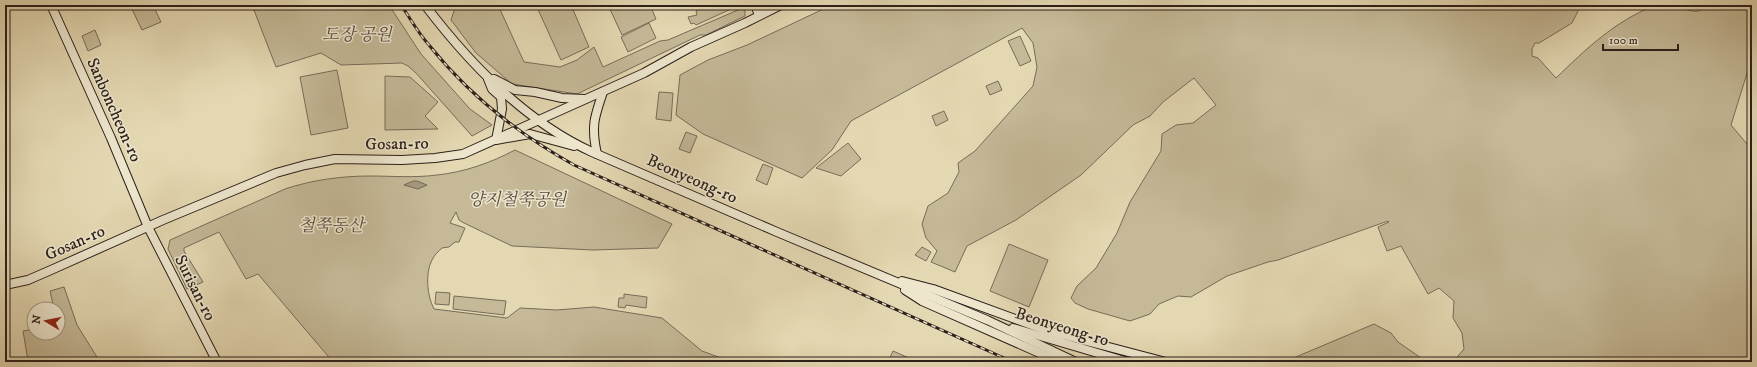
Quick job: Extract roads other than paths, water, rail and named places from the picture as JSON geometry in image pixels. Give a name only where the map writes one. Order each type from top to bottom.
[{"type":"street","name":"Sanboncheon-ro","points":[[51,5],[148,227]]},
{"type":"street","name":"Beonyeong-ro","points":[[425,5],[474,65],[506,94],[540,121],[586,149],[987,320],[1076,362]]},
{"type":"street","points":[[755,5],[759,15]]},
{"type":"street","name":"Gosan-ro","points":[[5,285],[28,280],[45,273],[148,227],[276,173],[335,159],[402,160],[463,154],[540,121],[644,73],[691,47],[781,5]]},
{"type":"street","points":[[486,75],[515,90],[535,92],[562,98],[586,99]]},
{"type":"street","points":[[486,75],[492,89],[501,97],[502,109],[496,140],[530,134],[586,149]]},
{"type":"street","points":[[597,154],[593,126],[595,114],[603,92]]},
{"type":"street","name":"Surisan-ro","points":[[148,227],[217,362]]},
{"type":"street","points":[[886,278],[922,301],[1060,362]]},
{"type":"street","points":[[886,278],[920,284],[1048,331],[1166,362]]},
{"type":"street","name":"Beonyeong-ro","points":[[987,320],[1128,362]]},
{"type":"railway","points":[[401,5],[425,40],[444,63],[478,97],[514,127],[553,153],[574,165],[1013,362]]},
{"type":"park label","name":"도장 공원","points":[[357,35]]},
{"type":"park label","name":"양지철쭉공원","points":[[517,200]]},
{"type":"park label","name":"철쭉동산","points":[[331,226]]}]
